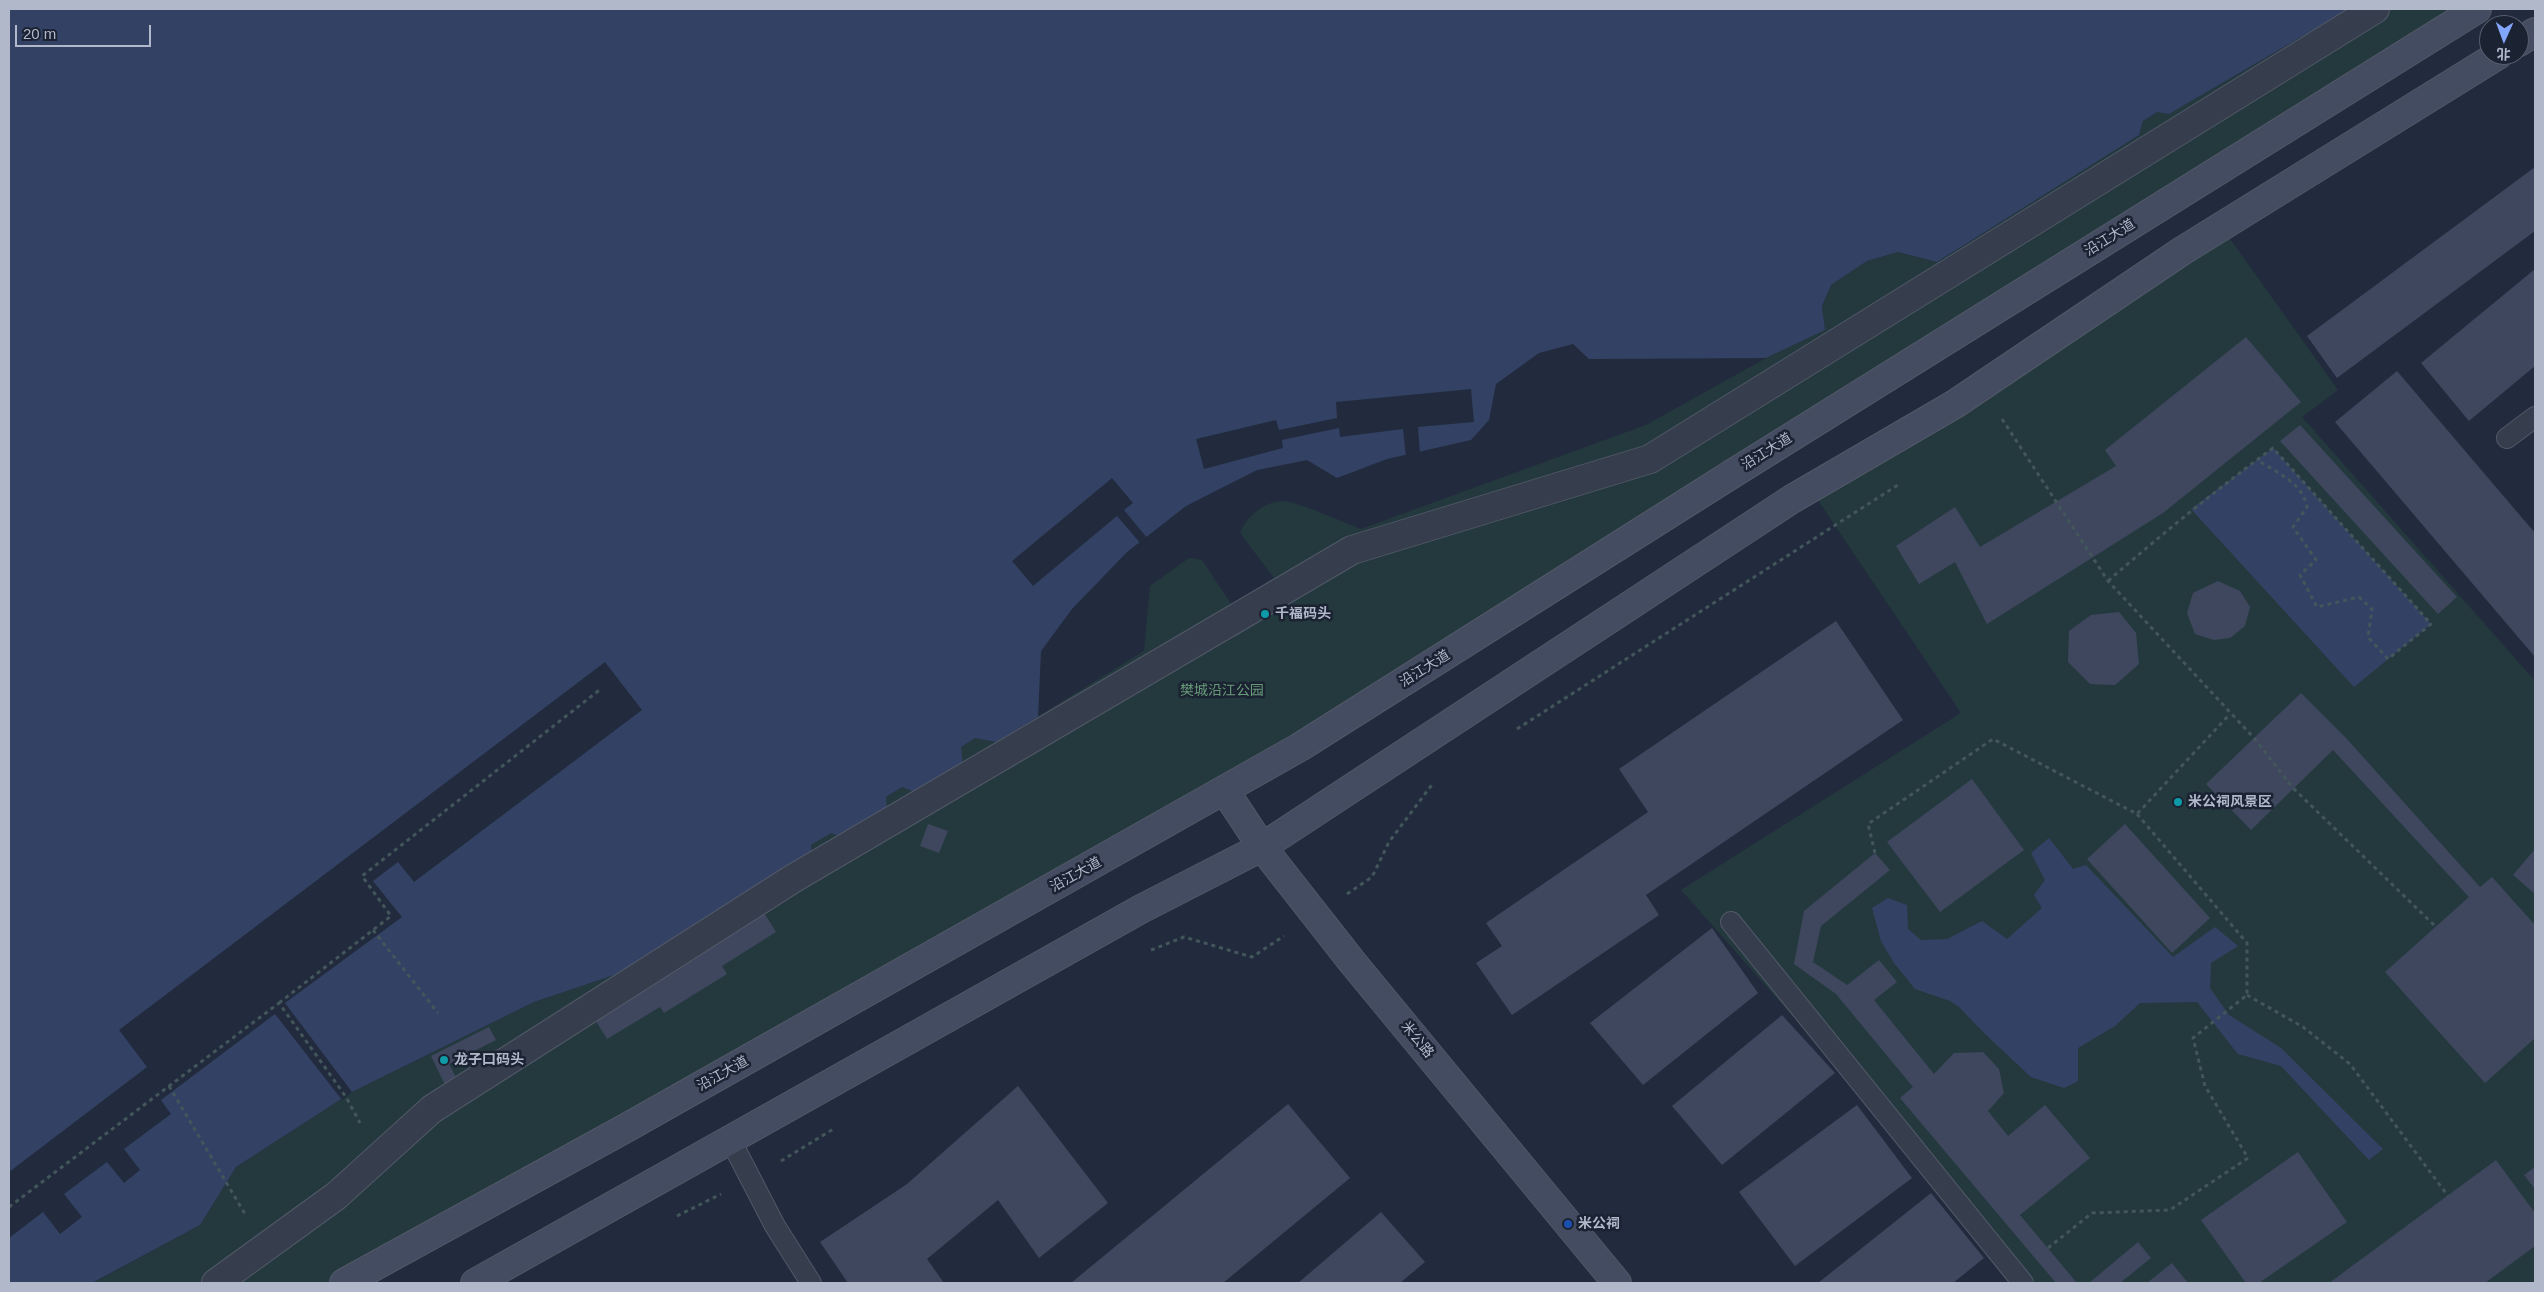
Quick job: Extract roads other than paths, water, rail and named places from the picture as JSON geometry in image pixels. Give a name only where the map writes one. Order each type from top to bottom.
[{"type":"main road","name":"沿江大道","points":[[344,1283],[536,1179],[1225,791],[1349,718],[1732,474],[2477,9]]},
{"type":"main road","points":[[475,1283],[1141,909],[1262,847],[1792,499],[1955,404],[2182,251],[2482,65]]},
{"type":"main road","name":"米公路","points":[[1225,791],[1262,847],[1360,971],[1617,1283]]},
{"type":"street","points":[[216,1283],[336,1196],[432,1109],[794,878],[1352,550],[1650,460],[2375,9]]},
{"type":"lane","points":[[2508,438],[2535,417]]},
{"type":"lane","points":[[1731,922],[2023,1283]]},
{"type":"lane","points":[[730,1139],[775,1226],[811,1283]]},
{"type":"water","points":[[9,9],[2349,9],[2169,114],[2157,112],[2143,121],[2139,135],[1937,262],[1898,252],[1867,261],[1831,285],[1822,306],[1825,330],[1766,358],[1589,359],[1573,344],[1539,353],[1496,384],[1489,420],[1471,440],[1387,459],[1337,478],[1307,460],[1257,470],[1186,506],[1127,552],[1072,609],[1041,651],[1038,717],[996,742],[975,738],[961,747],[963,766],[917,793],[902,787],[886,797],[887,814],[845,838],[831,833],[811,845],[813,859],[620,973],[534,1002],[352,1092],[236,1167],[200,1225],[92,1283],[9,1283]]},
{"type":"water","points":[[2273,448],[2431,624],[2354,687],[2191,509]]},
{"type":"water","points":[[2049,838],[2073,869],[2086,865],[2173,957],[2215,927],[2238,946],[2211,963],[2210,988],[2229,1015],[2281,1048],[2383,1149],[2369,1160],[2281,1066],[2238,1054],[2197,1002],[2140,1003],[2115,1026],[2078,1048],[2078,1081],[2064,1088],[2031,1077],[1959,1007],[1950,1001],[1915,989],[1894,963],[1881,941],[1872,908],[1888,898],[1907,905],[1908,929],[1921,940],[1947,939],[1982,921],[2007,939],[2042,908],[2034,895],[2045,880],[2031,853]]},
{"type":"place","name":"千福码头","points":[[1265,614]]},
{"type":"place","name":"米公祠风景区","points":[[2178,802]]},
{"type":"place","name":"龙子口码头","points":[[444,1060]]},
{"type":"place","name":"米公祠","points":[[1568,1224]]},
{"type":"park label","name":"樊城沿江公园","points":[[1222,691]]}]
